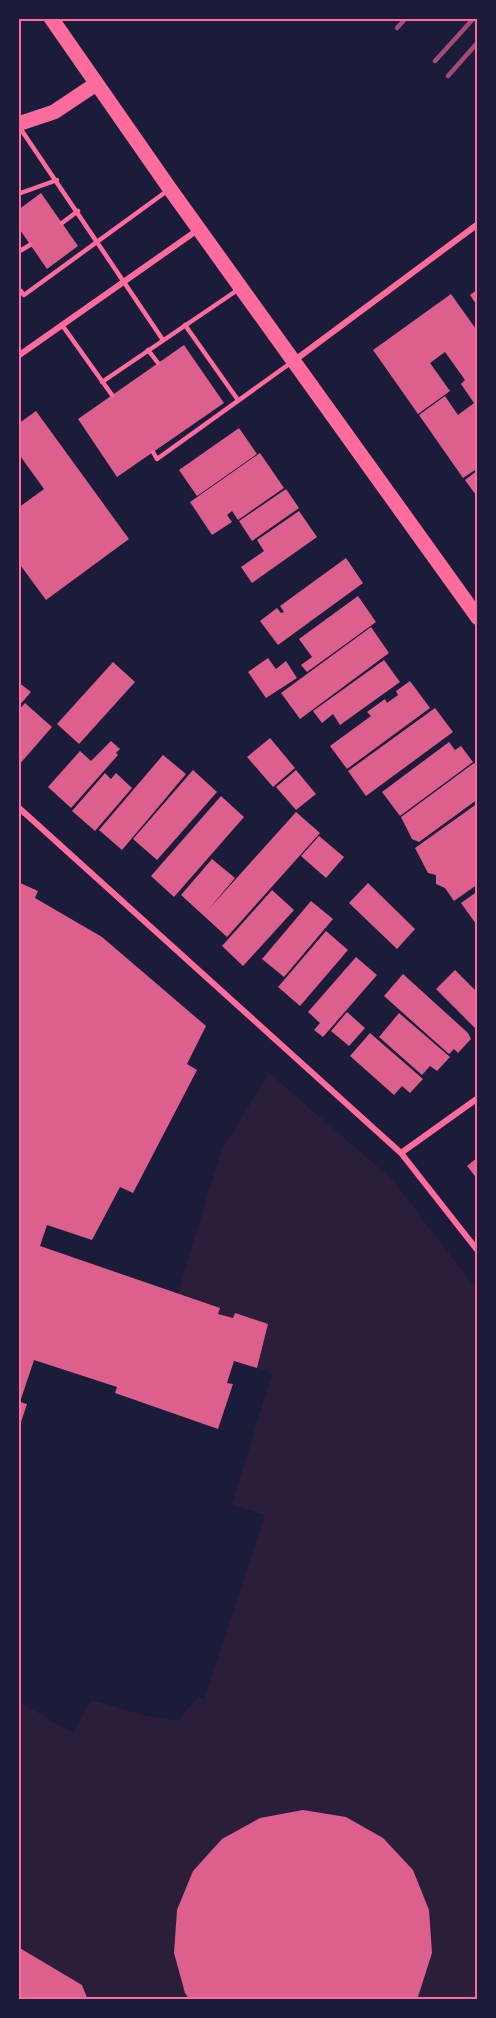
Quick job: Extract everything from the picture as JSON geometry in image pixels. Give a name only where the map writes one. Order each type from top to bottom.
[{"type":"main road","points":[[51,18],[199,230],[478,618]]},
{"type":"main road","points":[[18,125],[54,112],[96,84]]},
{"type":"street","points":[[294,361],[478,224]]},
{"type":"street","points":[[18,356],[199,230]]},
{"type":"street","points":[[18,807],[401,1153],[478,1251]]},
{"type":"street","points":[[401,1153],[478,1098]]},
{"type":"lane","points":[[18,125],[163,340]]},
{"type":"lane","points":[[18,194],[57,180]]},
{"type":"lane","points":[[18,288],[24,295],[170,189]]},
{"type":"lane","points":[[62,223],[78,211]]},
{"type":"lane","points":[[18,252],[30,245]]},
{"type":"lane","points":[[102,382],[241,288]]},
{"type":"lane","points":[[62,325],[112,395]]},
{"type":"lane","points":[[185,325],[238,400]]},
{"type":"lane","points":[[148,350],[158,363]]},
{"type":"lane","points":[[153,452],[157,459],[294,361]]},
{"type":"lane","points":[[198,421],[202,427]]},
{"type":"shaded area","points":[[269,1073],[393,1180],[478,1292],[478,2000],[88,2000],[82,1985],[18,1947],[18,1701],[73,1733],[92,1700],[146,1716],[178,1721],[198,1697],[204,1699],[265,1515],[232,1505],[272,1373],[257,1368],[267,1324],[235,1313],[233,1318],[218,1314],[220,1308],[178,1293],[221,1151]]},
{"type":"building","points":[[41,193],[78,246],[47,269],[18,227],[18,210]]},
{"type":"building","points":[[478,289],[478,307],[470,295]]},
{"type":"building","points":[[451,294],[478,332],[478,468],[463,478],[419,415],[445,396],[458,415],[474,403],[461,384],[465,380],[445,352],[430,363],[450,391],[418,414],[373,350]]},
{"type":"building","points":[[184,345],[224,403],[117,477],[78,419]]},
{"type":"building","points":[[36,411],[129,539],[46,600],[18,562],[18,508],[44,489],[18,453],[18,424]]},
{"type":"building","points":[[239,428],[257,454],[197,496],[179,470]]},
{"type":"building","points":[[260,453],[284,488],[238,520],[232,511],[227,515],[232,522],[212,535],[190,502]]},
{"type":"building","points":[[478,470],[478,498],[465,480]]},
{"type":"building","points":[[286,489],[299,508],[252,541],[239,521]]},
{"type":"building","points":[[299,511],[317,537],[252,583],[241,567],[264,551],[257,540]]},
{"type":"building","points":[[346,558],[363,583],[278,645],[260,621],[277,608],[281,613],[284,612],[280,606]]},
{"type":"building","points":[[358,596],[376,622],[307,672],[301,665],[312,657],[299,639]]},
{"type":"building","points":[[371,627],[389,653],[300,719],[281,693]]},
{"type":"building","points":[[268,658],[276,669],[286,661],[297,678],[266,698],[248,672]]},
{"type":"building","points":[[384,660],[400,682],[340,725],[333,714],[322,723],[313,711]]},
{"type":"building","points":[[113,662],[135,682],[79,744],[57,724]]},
{"type":"building","points":[[410,681],[430,708],[347,769],[330,746],[371,716],[367,712],[385,699],[387,703],[398,695],[396,691]]},
{"type":"building","points":[[18,682],[31,692],[18,707]]},
{"type":"building","points":[[25,703],[52,727],[18,766],[18,711]]},
{"type":"building","points":[[435,708],[453,732],[366,796],[348,771]]},
{"type":"building","points":[[270,738],[295,768],[273,787],[247,757]]},
{"type":"building","points":[[111,741],[120,749],[116,753],[118,755],[71,808],[48,787],[80,751],[91,761]]},
{"type":"building","points":[[449,742],[455,750],[461,746],[473,762],[400,816],[382,792]]},
{"type":"building","points":[[163,755],[186,774],[122,850],[99,830]]},
{"type":"building","points":[[474,763],[478,769],[478,799],[419,842],[412,839],[401,817]]},
{"type":"building","points":[[193,770],[217,792],[157,860],[133,839]]},
{"type":"building","points":[[296,770],[316,794],[296,810],[276,787]]},
{"type":"building","points":[[105,773],[111,779],[116,773],[132,788],[95,831],[72,811]]},
{"type":"building","points":[[221,796],[244,817],[174,897],[151,876]]},
{"type":"building","points":[[478,803],[478,884],[454,901],[445,888],[436,884],[436,875],[428,873],[415,848]]},
{"type":"building","points":[[296,812],[320,833],[227,937],[181,895],[212,859],[235,878],[208,910]]},
{"type":"building","points":[[319,836],[344,857],[326,878],[301,856]]},
{"type":"building","points":[[18,882],[38,891],[35,898],[102,937],[206,1026],[187,1064],[197,1070],[133,1193],[120,1187],[92,1240],[47,1225],[40,1246],[220,1308],[218,1314],[233,1318],[235,1313],[268,1324],[257,1368],[234,1361],[227,1383],[233,1384],[218,1429],[115,1393],[117,1387],[34,1360],[20,1402],[27,1404],[18,1431]]},
{"type":"building","points":[[368,883],[415,929],[397,949],[349,903]]},
{"type":"building","points":[[272,890],[294,910],[243,966],[222,946]]},
{"type":"building","points":[[478,891],[478,922],[476,924],[461,903]]},
{"type":"building","points":[[311,901],[333,919],[284,977],[262,959]]},
{"type":"building","points":[[326,931],[348,950],[300,1006],[278,987]]},
{"type":"building","points":[[356,957],[377,975],[323,1037],[314,1030],[320,1023],[308,1012]]},
{"type":"building","points":[[455,970],[478,993],[478,1031],[436,989]]},
{"type":"building","points":[[403,974],[468,1033],[471,1039],[458,1053],[454,1049],[449,1054],[384,996]]},
{"type":"building","points":[[347,1012],[365,1028],[349,1046],[331,1031]]},
{"type":"building","points":[[399,1013],[450,1057],[437,1071],[430,1066],[422,1075],[379,1037]]},
{"type":"building","points":[[370,1033],[423,1079],[410,1093],[402,1086],[394,1095],[350,1056]]},
{"type":"building","points":[[478,1157],[478,1180],[467,1166]]},
{"type":"building","points":[[303,1810],[346,1817],[383,1838],[413,1870],[429,1910],[432,1953],[417,2000],[190,2000],[185,1993],[174,1953],[177,1910],[193,1871],[222,1839],[260,1818]]},
{"type":"building","points":[[18,1947],[82,1985],[88,2000],[18,2000]]},
{"type":"railway","points":[[397,28],[406,18]]},
{"type":"railway","points":[[435,61],[474,18]]},
{"type":"railway","points":[[448,76],[478,42]]}]
